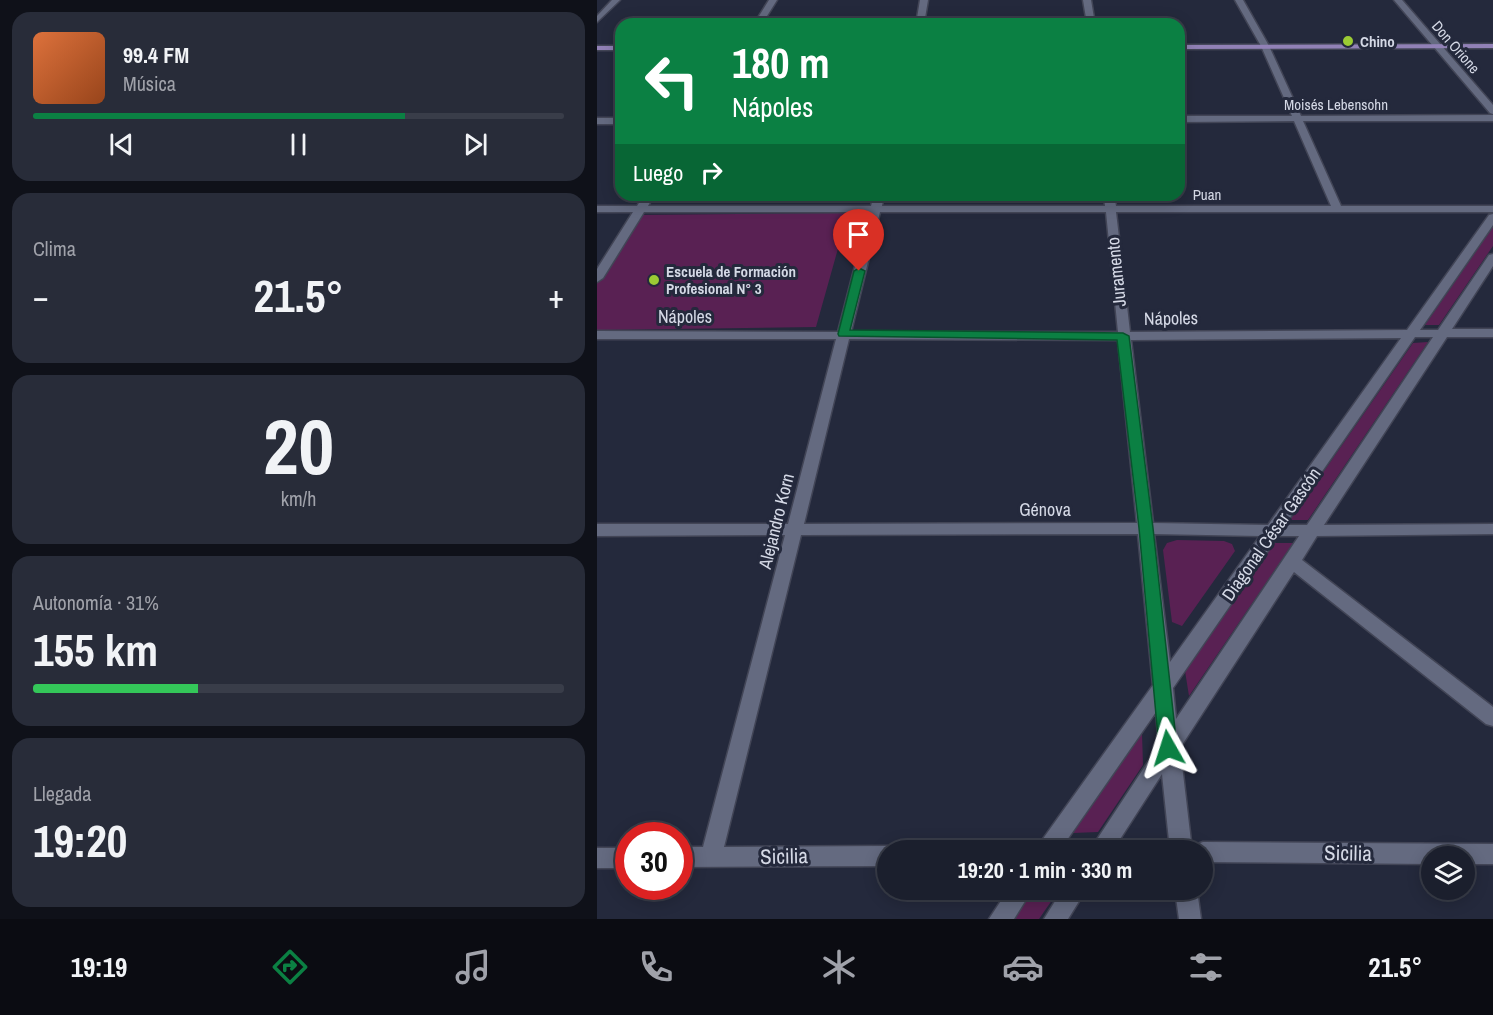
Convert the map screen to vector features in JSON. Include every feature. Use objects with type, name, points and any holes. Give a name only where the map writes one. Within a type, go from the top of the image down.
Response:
[{"type":"main road","points":[[1185,47],[1493,46]]},
{"type":"main road","points":[[597,48],[615,48]]},
{"type":"street","points":[[597,20],[616,0]]},
{"type":"street","points":[[762,18],[773,0]]},
{"type":"street","points":[[921,18],[924,0]]},
{"type":"street","points":[[1087,0],[1090,18]]},
{"type":"street","points":[[1239,0],[1265,46],[1338,210]]},
{"type":"street","name":"Don Orione","points":[[1398,0],[1493,111]]},
{"type":"street","name":"Moisés Lebensohn","points":[[1185,119],[1493,118]]},
{"type":"street","points":[[597,121],[615,120]]},
{"type":"street","points":[[597,278],[645,201]]},
{"type":"street","name":"Puan","points":[[597,209],[877,202],[1109,202],[1338,210],[1493,209]]},
{"type":"street","name":"Alejandro Korn","points":[[711,857],[877,202]]},
{"type":"street","name":"Juramento","points":[[1109,202],[1180,840]]},
{"type":"street","name":"Diagonal César Gascón","points":[[1055,840],[1493,217]]},
{"type":"street","name":"Diagonal César Gascón","points":[[1108,840],[1493,257]]},
{"type":"street","name":"Nápoles","points":[[597,335],[1123,336],[1493,333]]},
{"type":"street","name":"Génova","points":[[597,530],[1493,529]]},
{"type":"street","points":[[1292,561],[1493,718]]},
{"type":"street","name":"Sicilia","points":[[1213,852],[1493,854]]},
{"type":"street","name":"Sicilia","points":[[693,857],[877,855]]},
{"type":"street","points":[[597,858],[615,858]]},
{"type":"street","points":[[1000,919],[1014,900]]},
{"type":"street","points":[[1055,919],[1068,900]]},
{"type":"street","points":[[1187,900],[1190,919]]},
{"type":"shaded area","points":[[848,213],[816,327],[597,330],[597,278],[636,215]]},
{"type":"shaded area","points":[[1493,227],[1493,246],[1439,325],[1425,325]]},
{"type":"shaded area","points":[[1428,342],[1308,520],[1290,520],[1413,343]]},
{"type":"shaded area","points":[[1177,540],[1224,541],[1232,544],[1235,551],[1182,626],[1172,622],[1163,550],[1167,543]]},
{"type":"shaded area","points":[[1274,543],[1293,543],[1189,696],[1185,671]]},
{"type":"shaded area","points":[[1142,733],[1143,765],[1098,832],[1073,833]]},
{"type":"shaded area","points":[[1027,900],[1052,900],[1039,919],[1014,919]]},
{"type":"place","name":"Chino","points":[[1348,41]]},
{"type":"place","name":"Escuela de Formación Profesional N° 3","points":[[654,280]]},
{"type":"route","points":[[859,271],[843,334],[1123,336],[1146,528],[1168,748]]}]
